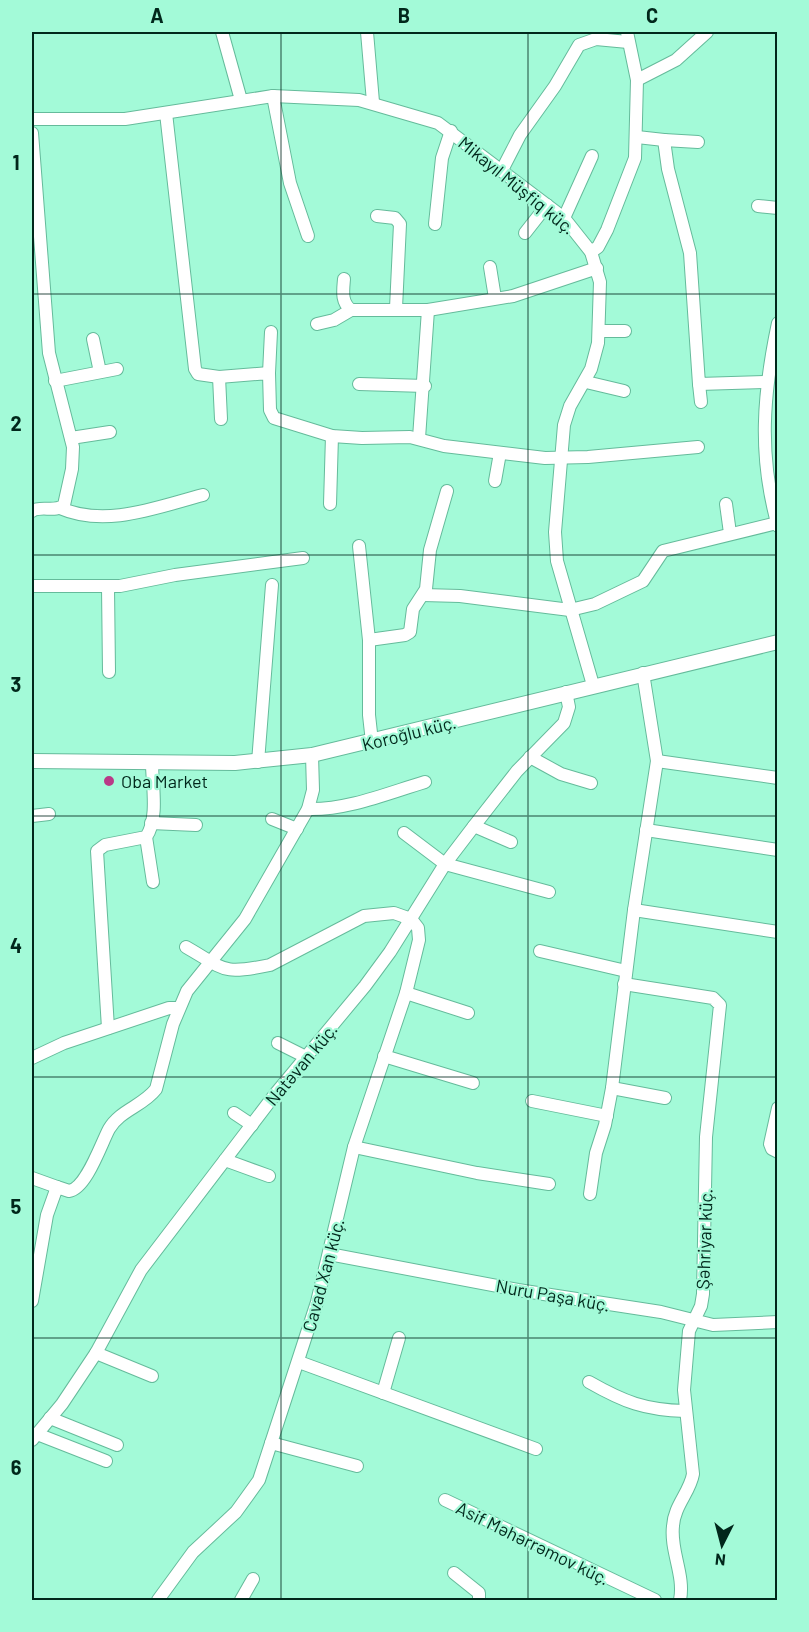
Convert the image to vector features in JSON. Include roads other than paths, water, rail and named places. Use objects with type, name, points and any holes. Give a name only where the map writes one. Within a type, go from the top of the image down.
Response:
[{"type":"street","points":[[222,32],[241,100]]},
{"type":"street","points":[[367,32],[373,102]]},
{"type":"street","points":[[637,80],[676,60],[707,32]]},
{"type":"street","points":[[502,170],[520,135],[555,86],[579,45],[596,39],[627,37],[637,80],[637,137],[631,171],[608,230],[598,247],[591,252]]},
{"type":"street","name":"Mikayıl Müşfiq küç.","points":[[32,119],[67,117],[104,120],[273,96],[297,95],[373,102],[428,119],[451,131],[564,218],[591,252],[597,268],[601,296],[600,331],[595,357],[586,382],[566,415],[559,458],[555,546],[570,610],[593,686]]},
{"type":"street","points":[[273,96],[290,183],[308,236]]},
{"type":"street","points":[[166,113],[195,369],[203,377],[269,373]]},
{"type":"street","points":[[435,224],[442,158],[451,131]]},
{"type":"street","points":[[32,133],[49,353],[71,438],[72,469],[64,505],[60,508]]},
{"type":"street","points":[[637,137],[698,142]]},
{"type":"street","points":[[664,140],[668,170],[690,253],[701,402]]},
{"type":"street","points":[[564,218],[592,156]]},
{"type":"street","points":[[525,233],[548,205]]},
{"type":"street","points":[[758,206],[777,208]]},
{"type":"street","points":[[377,216],[395,218],[400,224],[396,309]]},
{"type":"street","points":[[490,267],[495,298]]},
{"type":"street","points":[[317,324],[334,320],[351,310],[428,310],[526,292],[597,268]]},
{"type":"street","points":[[344,279],[345,306],[351,310]]},
{"type":"street","points":[[419,438],[425,386],[428,310]]},
{"type":"street","points":[[423,595],[460,596],[570,610],[595,604],[643,581],[663,551],[730,533],[777,524],[763,442],[763,413],[777,323]]},
{"type":"street","points":[[600,331],[625,331]]},
{"type":"street","points":[[271,332],[270,410],[274,418],[284,423],[332,436],[419,438],[444,446],[559,458],[698,447]]},
{"type":"street","points":[[93,339],[100,372]]},
{"type":"street","points":[[55,381],[117,369]]},
{"type":"street","points":[[219,377],[220,419]]},
{"type":"street","points":[[586,382],[624,392]]},
{"type":"street","points":[[699,384],[767,382]]},
{"type":"street","points":[[359,384],[425,386]]},
{"type":"street","points":[[71,438],[110,432]]},
{"type":"street","points":[[330,504],[332,436]]},
{"type":"street","points":[[495,481],[501,453]]},
{"type":"street","points":[[369,640],[405,635],[410,632],[413,609],[423,595],[430,550],[447,490]]},
{"type":"street","points":[[32,511],[40,508],[60,508],[81,514],[112,516],[203,495]]},
{"type":"street","points":[[726,504],[730,533]]},
{"type":"street","points":[[359,546],[369,640],[369,715],[372,742]]},
{"type":"street","points":[[32,586],[108,587],[175,575],[303,558]]},
{"type":"street","points":[[258,762],[272,585]]},
{"type":"street","points":[[108,587],[109,672]]},
{"type":"street","name":"Koroğlu küç.","points":[[32,761],[258,762],[312,755],[777,642]]},
{"type":"street","points":[[590,1194],[596,1153],[607,1116],[612,1088],[634,910],[657,761],[643,673]]},
{"type":"street","name":"Natəvan küç.","points":[[34,1437],[96,1353],[141,1270],[252,1125],[365,986],[445,864],[474,826],[530,757],[564,723],[569,707],[566,692]]},
{"type":"street","points":[[32,1178],[69,1191],[81,1186],[115,1120],[151,1096],[156,1089],[178,1008],[194,981],[245,920],[308,809],[313,790],[312,755]]},
{"type":"street","points":[[530,757],[561,774],[591,783]]},
{"type":"street","points":[[657,761],[777,778]]},
{"type":"street","points":[[152,763],[152,823],[146,837],[153,882]]},
{"type":"street","points":[[308,809],[329,809],[425,782]]},
{"type":"street","points":[[32,816],[49,814]]},
{"type":"street","points":[[272,819],[297,829]]},
{"type":"street","points":[[152,823],[196,825]]},
{"type":"street","points":[[474,826],[511,842]]},
{"type":"street","points":[[646,830],[777,850]]},
{"type":"street","points":[[404,833],[445,864],[549,892]]},
{"type":"street","points":[[108,1028],[98,851],[105,845],[146,837]]},
{"type":"street","points":[[634,910],[777,932]]},
{"type":"street","points":[[186,947],[228,971],[270,965],[364,916],[394,913],[411,919]]},
{"type":"street","name":"Cavad Xan küç.","points":[[158,1600],[193,1552],[236,1512],[259,1480],[299,1362],[330,1254],[354,1147],[406,993],[419,940],[418,928],[411,919]]},
{"type":"street","points":[[540,951],[626,971]]},
{"type":"street","name":"Şəhriyar küç.","points":[[624,984],[713,998],[720,1005],[706,1137],[703,1294],[686,1348],[684,1411],[694,1463],[691,1485],[678,1508],[673,1524],[682,1590],[680,1600]]},
{"type":"street","points":[[406,993],[468,1013]]},
{"type":"street","points":[[32,1058],[108,1028],[169,1008],[178,1008]]},
{"type":"street","points":[[278,1043],[306,1057]]},
{"type":"street","points":[[384,1056],[473,1083]]},
{"type":"street","points":[[612,1088],[665,1098]]},
{"type":"street","points":[[532,1101],[607,1116]]},
{"type":"street","points":[[777,1108],[770,1144],[777,1152]]},
{"type":"street","points":[[234,1113],[252,1125]]},
{"type":"street","points":[[354,1147],[477,1173],[549,1184]]},
{"type":"street","points":[[225,1160],[269,1176]]},
{"type":"street","points":[[32,1301],[47,1215],[57,1187]]},
{"type":"street","name":"Nuru Paşa küç.","points":[[330,1254],[518,1290],[661,1311],[713,1325],[777,1322]]},
{"type":"street","points":[[383,1393],[399,1338]]},
{"type":"street","points":[[96,1353],[152,1376]]},
{"type":"street","points":[[299,1362],[536,1449]]},
{"type":"street","points":[[590,1382],[640,1407],[684,1411]]},
{"type":"street","points":[[50,1418],[117,1445]]},
{"type":"street","points":[[34,1437],[106,1461]]},
{"type":"street","points":[[271,1443],[357,1466]]},
{"type":"street","name":"Asif Məhərrəmov küç.","points":[[445,1500],[655,1600]]},
{"type":"street","points":[[454,1573],[479,1593],[479,1600]]},
{"type":"street","points":[[242,1600],[253,1579]]},
{"type":"place","name":"Oba Market","points":[[109,781]]}]
